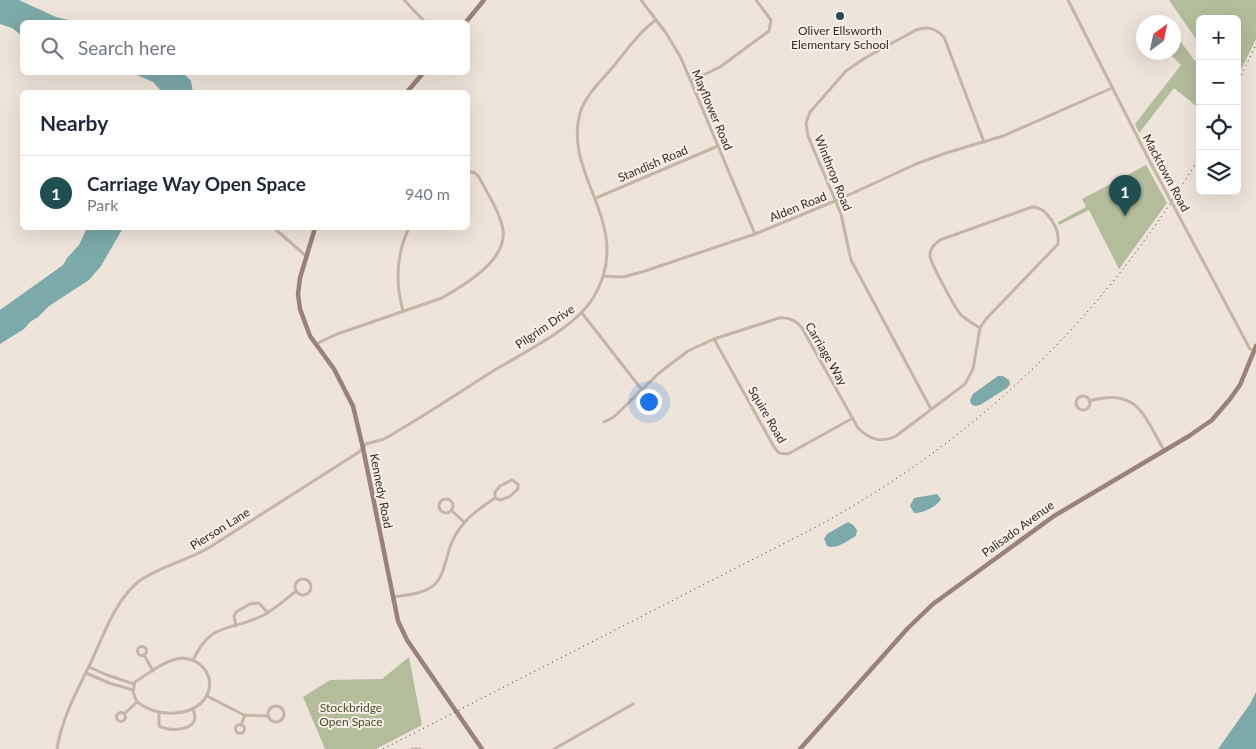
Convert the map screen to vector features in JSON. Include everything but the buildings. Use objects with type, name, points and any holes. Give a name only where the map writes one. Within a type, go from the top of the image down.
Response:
[{"type":"street","points":[[404,0],[423,20]]},
{"type":"street","points":[[468,20],[484,0]]},
{"type":"street","name":"Mayflower Road","points":[[641,0],[673,44],[691,81],[755,234]]},
{"type":"street","points":[[691,81],[720,67],[768,30],[770,20],[756,0]]},
{"type":"street","name":"Macktown Road","points":[[1068,0],[1148,158],[1250,349],[1255,348]]},
{"type":"street","name":"Pilgrim Drive","points":[[363,448],[366,444],[384,440],[574,320],[582,313],[597,292],[607,260],[607,241],[596,198],[578,146],[577,132],[581,112],[597,86],[642,32],[656,20]]},
{"type":"street","name":"Winthrop Road","points":[[931,409],[851,260],[844,225],[836,201],[808,136],[806,128],[808,117],[852,66],[916,30],[925,27],[933,29],[944,37],[984,142]]},
{"type":"street","points":[[409,90],[421,75]]},
{"type":"street","name":"Alden Road","points":[[603,276],[623,277],[755,234],[836,201],[916,164],[1022,129],[1112,88]]},
{"type":"street","name":"Standish Road","points":[[596,198],[718,146]]},
{"type":"street","points":[[316,344],[337,334],[421,306],[457,290],[486,268],[499,249],[503,231],[498,214],[479,177],[470,171]]},
{"type":"street","name":"Carriage Way","points":[[604,422],[614,418],[660,373],[688,351],[714,339],[787,317],[802,328],[858,428],[869,437],[884,440],[896,436],[964,384],[973,369],[980,328],[986,318],[1056,248],[1058,244],[1056,231],[1047,214],[1039,208],[1032,207],[940,240],[932,248],[930,257],[932,262],[957,310],[966,319],[980,328]]},
{"type":"street","points":[[276,230],[306,256]]},
{"type":"street","name":"Kennedy Road","points":[[314,230],[300,278],[299,301],[304,323],[334,369],[350,398],[363,448],[398,621],[402,633],[481,748]]},
{"type":"street","points":[[403,311],[397,276],[403,242],[409,230]]},
{"type":"street","points":[[582,313],[642,390]]},
{"type":"street","name":"Squire Road","points":[[714,339],[779,453],[785,455],[793,452],[853,418]]},
{"type":"street","name":"Palisado Avenue","points":[[800,749],[928,609],[1054,516],[1200,429],[1218,413],[1240,385],[1255,348]]},
{"type":"street","points":[[1080,396],[1084,396],[1089,401],[1089,406],[1085,410],[1079,409],[1076,406],[1076,401],[1080,396]]},
{"type":"street","points":[[1089,401],[1112,396],[1130,401],[1143,414],[1164,450]]},
{"type":"street","name":"Pierson Lane","points":[[57,749],[64,721],[117,608],[136,584],[157,570],[188,559],[205,550],[363,448]]},
{"type":"street","points":[[512,480],[518,484],[518,489],[509,497],[500,500],[495,498],[495,492],[500,486],[512,480]]},
{"type":"street","points":[[392,598],[422,591],[434,585],[441,574],[453,540],[464,522],[477,510],[495,498]]},
{"type":"street","points":[[445,499],[451,502],[451,510],[441,511],[439,505],[441,501],[445,499]]},
{"type":"street","points":[[451,510],[464,522]]},
{"type":"street","points":[[305,579],[309,582],[310,588],[307,593],[300,594],[296,591],[295,586],[298,580],[305,579]]},
{"type":"street","points":[[193,660],[206,638],[218,631],[268,613],[296,591]]},
{"type":"street","points":[[236,626],[234,617],[236,612],[250,604],[257,602],[268,613]]},
{"type":"street","points":[[144,655],[153,670]]},
{"type":"street","points":[[175,659],[193,660],[202,667],[208,677],[209,688],[207,696],[193,710],[176,713],[158,712],[146,708],[137,702],[133,690],[134,684],[153,670],[175,659]]},
{"type":"street","points":[[89,667],[134,684]]},
{"type":"street","points":[[86,673],[133,690]]},
{"type":"street","points":[[207,696],[245,715],[268,716]]},
{"type":"street","points":[[124,714],[137,702]]},
{"type":"street","points":[[554,749],[633,704]]},
{"type":"street","points":[[274,706],[280,707],[284,712],[283,718],[279,722],[271,721],[268,716],[269,710],[274,706]]},
{"type":"street","points":[[158,712],[159,726],[176,729],[194,724],[196,717],[193,710]]},
{"type":"street","points":[[241,725],[245,715]]},
{"type":"street","points":[[412,749],[420,749]]},
{"type":"green space","points":[[1169,0],[1256,0],[1256,39],[1241,70],[1241,15],[1196,15],[1196,39]]},
{"type":"green space","points":[[1181,42],[1195,61],[1196,60],[1196,106],[1174,88],[1139,133],[1135,124],[1181,65],[1176,60],[1181,60]]},
{"type":"green space","points":[[1146,165],[1167,203],[1119,269],[1089,210],[1059,225],[1058,222],[1086,207],[1082,199]]},
{"type":"green space","name":"Stockbridge Open Space","points":[[409,657],[422,725],[376,749],[325,749],[303,697],[330,680],[382,679]]},
{"type":"water","points":[[0,0],[19,0],[56,17],[69,20],[20,20],[20,34],[12,28],[0,24]]},
{"type":"water","points":[[137,75],[185,75],[191,81],[193,90],[160,90],[153,82]]},
{"type":"water","points":[[86,230],[122,230],[101,266],[89,280],[49,306],[24,329],[0,344],[0,310],[63,265],[79,245]]},
{"type":"water","points":[[998,376],[1003,376],[1009,380],[1010,384],[1007,388],[980,405],[975,406],[971,404],[970,400],[973,394]]},
{"type":"water","points":[[937,494],[941,499],[936,505],[925,511],[914,513],[910,506],[914,498]]},
{"type":"water","points":[[848,522],[857,530],[856,536],[838,546],[827,546],[824,539],[827,534]]},
{"type":"water","points":[[1256,692],[1256,749],[1218,749],[1250,704]]},
{"type":"railway","points":[[1241,76],[1256,45]]},
{"type":"railway","points":[[383,749],[816,527],[875,492],[931,454],[984,413],[1034,368],[1080,320],[1123,269],[1163,214],[1196,162]]},
{"type":"place","name":"Oliver Ellsworth Elementary School","points":[[840,16]]},
{"type":"place","name":"Carriage Way Open Space","points":[[1125,216]]}]
